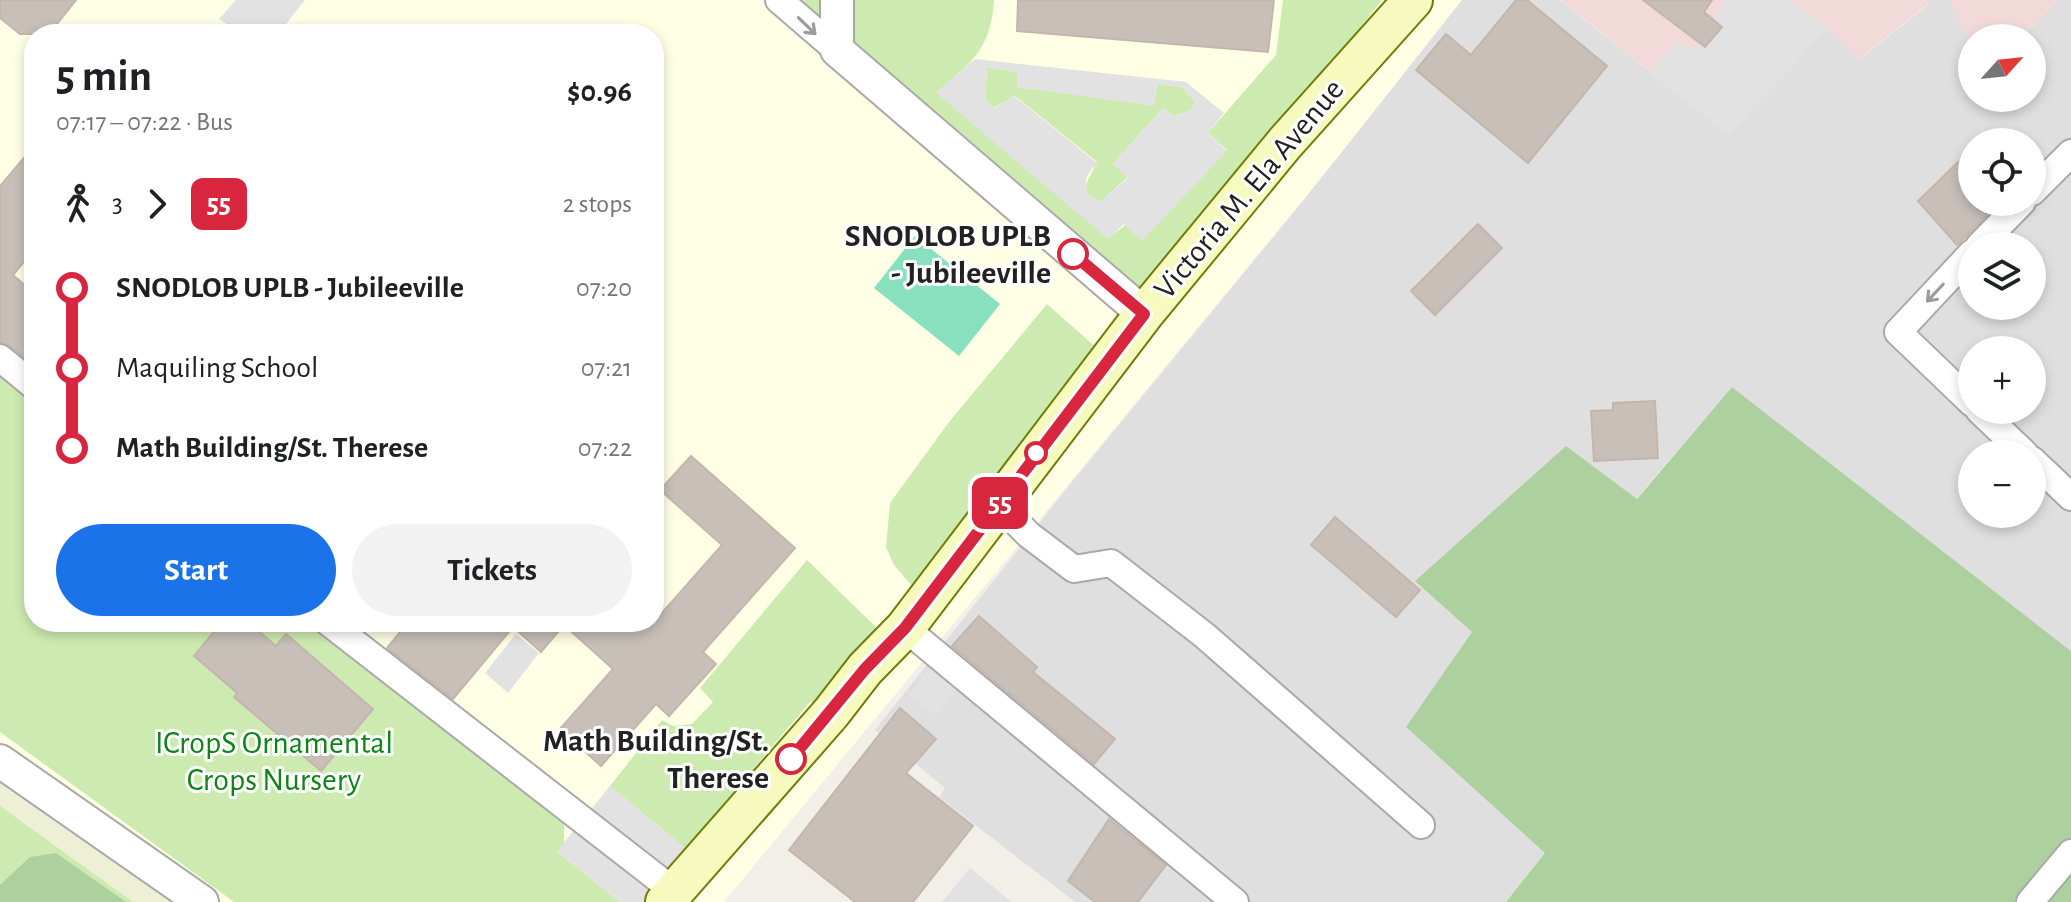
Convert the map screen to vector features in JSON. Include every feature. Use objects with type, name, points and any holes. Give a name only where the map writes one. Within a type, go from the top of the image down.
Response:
[{"type":"main road","name":"Victoria M. Ela Avenue","points":[[669,896],[831,713],[865,669],[905,628],[1144,314],[1285,143],[1413,0]]},
{"type":"street","points":[[779,0],[1144,314]]},
{"type":"street","points":[[837,0],[837,50]]},
{"type":"street","points":[[2046,178],[2071,153]]},
{"type":"street","points":[[1993,232],[2008,216]]},
{"type":"street","points":[[1958,268],[1898,332],[1958,390]]},
{"type":"street","points":[[0,358],[24,378]]},
{"type":"street","points":[[1994,424],[2010,440]]},
{"type":"street","points":[[2046,473],[2071,497]]},
{"type":"street","points":[[999,505],[1029,535],[1074,569],[1111,563],[1204,635],[1421,825]]},
{"type":"street","points":[[905,628],[1235,902]]},
{"type":"street","points":[[340,632],[669,896]]},
{"type":"street","points":[[0,761],[202,902]]},
{"type":"street","points":[[2030,902],[2071,853]]},
{"type":"shaded area","points":[[0,0],[1462,0],[1326,172],[724,902],[0,902]]},
{"type":"shaded area","points":[[236,0],[305,0],[286,24],[227,24],[219,19]]},
{"type":"shaded area","points":[[1457,0],[1560,0],[1729,134],[1827,28],[1861,58],[1928,5],[1927,0],[1950,0],[1961,24],[1958,24],[1958,112],[2046,112],[2046,24],[2035,24],[2058,0],[2071,0],[2071,651],[1732,387],[1636,499],[1415,580],[1472,632],[1407,727],[1546,853],[1506,902],[1075,902],[939,797],[945,788],[875,730],[1072,482],[1303,201]]},
{"type":"shaded area","points":[[1561,0],[1927,0],[1928,4],[1860,58],[1827,29],[1729,134]]},
{"type":"shaded area","points":[[1726,0],[1791,0],[1827,28],[1729,134],[1650,74],[1676,42],[1694,50]]},
{"type":"shaded area","points":[[1950,0],[2058,0],[2035,24],[1961,24]]},
{"type":"shaded area","points":[[975,59],[1186,82],[1224,113],[1208,133],[1227,151],[1142,241],[1124,224],[1108,239],[936,93]],"holes":[[[987,67],[1018,72],[1017,87],[1154,106],[1157,84],[1182,87],[1196,103],[1189,111],[1173,116],[1163,108],[1113,164],[1128,178],[1100,202],[1089,196],[1085,186],[1087,176],[1097,163],[1014,96],[994,108],[985,100]]]},
{"type":"shaded area","points":[[516,634],[539,653],[508,693],[485,673]]},
{"type":"shaded area","points":[[932,666],[959,687],[936,716],[909,695]]},
{"type":"shaded area","points":[[0,768],[179,902],[0,902]]},
{"type":"shaded area","points":[[610,786],[698,859],[663,902],[620,902],[557,851]]},
{"type":"shaded area","points":[[970,868],[1012,902],[942,902]]},
{"type":"green space","points":[[789,0],[994,0],[989,31],[978,53],[937,92],[1108,238],[1227,150],[1208,133],[1276,55],[1283,0],[1382,0],[1144,304]]},
{"type":"green space","points":[[987,67],[1018,72],[1017,87],[1154,105],[1157,84],[1182,87],[1196,103],[1189,111],[1173,116],[1163,108],[1113,164],[1128,177],[1100,202],[1089,196],[1085,186],[1097,162],[1015,96],[993,108],[985,100]]},
{"type":"green space","points":[[915,236],[1000,304],[959,356],[874,288]]},
{"type":"green space","points":[[1047,304],[1099,350],[914,588],[894,565],[886,547],[890,503],[949,422]]},
{"type":"green space","name":"ICropS Ornamental Crops Nursery","points":[[0,367],[24,386],[24,632],[334,632],[564,812],[564,845],[558,852],[620,902],[234,902],[0,732]]},
{"type":"green space","points":[[1732,387],[2071,651],[2071,902],[1506,902],[1545,853],[1406,727],[1472,632],[1415,581],[1566,446],[1637,499]]},
{"type":"green space","points":[[807,560],[881,632],[823,704],[810,702],[717,812],[717,835],[698,859],[610,786],[662,720],[673,726],[692,724],[713,702],[700,688]]},
{"type":"green space","points":[[0,806],[133,902],[0,902]]},
{"type":"green space","points":[[56,853],[126,902],[0,902],[0,885],[30,857]]},
{"type":"building","points":[[0,0],[76,0],[57,24],[24,24],[24,34],[0,18]]},
{"type":"building","points":[[1018,0],[1274,0],[1268,52],[1017,31]]},
{"type":"building","points":[[1516,0],[1527,0],[1607,66],[1528,163],[1416,70],[1446,34],[1471,55]]},
{"type":"building","points":[[1643,0],[1712,0],[1704,12],[1722,27],[1705,47]]},
{"type":"building","points":[[24,158],[24,262],[13,275],[24,284],[24,357],[0,342],[0,186]]},
{"type":"building","points":[[1958,162],[1958,216],[1986,216],[1970,232],[1958,232],[1957,245],[1918,201]]},
{"type":"building","points":[[1478,224],[1502,248],[1435,315],[1411,291]]},
{"type":"building","points":[[1655,401],[1658,458],[1594,461],[1591,411],[1613,410],[1613,403]]},
{"type":"building","points":[[691,456],[795,548],[703,652],[716,664],[669,716],[656,704],[601,766],[560,729],[613,669],[572,632],[664,632],[664,611],[722,545],[664,494],[664,486]]},
{"type":"building","points":[[1335,517],[1420,590],[1396,617],[1311,545]]},
{"type":"building","points":[[979,616],[1037,667],[1033,672],[1115,739],[1094,764],[952,646]]},
{"type":"building","points":[[214,632],[260,632],[276,646],[286,634],[373,709],[321,771],[234,697],[237,693],[194,656]]},
{"type":"building","points":[[400,632],[509,632],[453,699],[387,648]]},
{"type":"building","points":[[519,632],[558,632],[541,652]]},
{"type":"building","points":[[900,708],[936,739],[906,773],[973,826],[913,902],[855,902],[789,850]]},
{"type":"building","points":[[1109,819],[1166,865],[1138,902],[1095,902],[1068,881]]},
{"type":"bus line","name":"55","points":[[791,759],[865,669],[905,628],[1144,314],[1073,254]]},
{"type":"place","name":"SNODLOB UPLB - Jubileeville","points":[[1073,254]]},
{"type":"place","name":"Math Building/St. Therese","points":[[791,759]]}]
